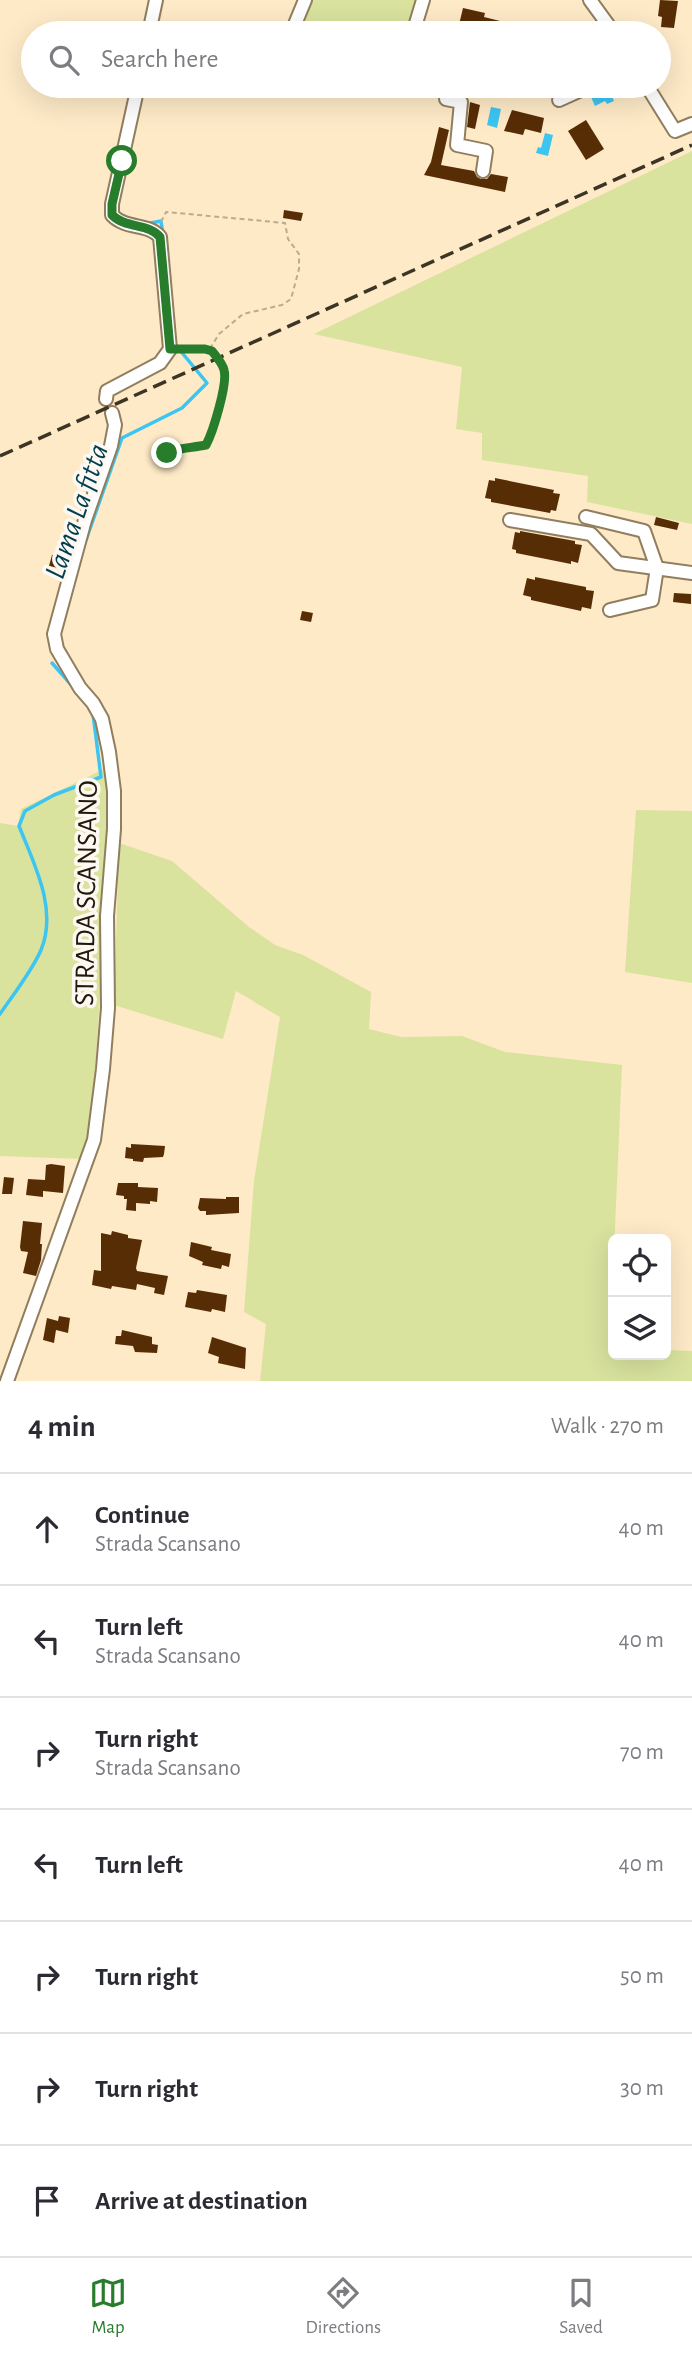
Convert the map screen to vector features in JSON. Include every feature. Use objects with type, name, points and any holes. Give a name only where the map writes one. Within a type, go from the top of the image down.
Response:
[{"type":"street","points":[[152,21],[156,0]]},
{"type":"street","points":[[296,21],[305,0]]},
{"type":"street","points":[[417,21],[423,0]]},
{"type":"street","points":[[590,0],[605,21]]},
{"type":"street","points":[[106,400],[107,391],[160,363],[170,349],[160,237],[154,230],[124,223],[112,215],[112,204],[135,98]]},
{"type":"street","points":[[446,98],[461,102],[457,145],[486,151],[483,171]]},
{"type":"street","points":[[559,100],[563,98]]},
{"type":"street","points":[[654,98],[675,131],[692,124]]},
{"type":"street","name":"STRADA SCANSANO","points":[[7,1381],[94,1140],[103,1069],[108,1008],[107,916],[114,829],[114,790],[102,719],[57,649],[54,634],[85,520],[111,446],[115,425],[112,413]]},
{"type":"street","points":[[586,517],[644,531],[657,568],[652,600],[610,610]]},
{"type":"street","points":[[510,520],[592,534],[618,563],[692,573]]},
{"type":"path","points":[[154,230],[166,212],[285,223],[288,239],[299,254],[299,268],[291,299],[282,305],[243,314],[219,334],[209,350]]},
{"type":"path","points":[[167,453],[180,447],[206,445],[212,433],[224,383],[224,369],[212,351],[170,349]]},
{"type":"green space","points":[[310,0],[417,0],[411,21],[303,21]]},
{"type":"green space","points":[[692,151],[692,524],[587,502],[588,476],[482,460],[482,433],[456,429],[462,367],[314,334]]},
{"type":"green space","points":[[106,768],[110,833],[91,1139],[82,1159],[0,1156],[0,823],[18,826],[21,809]]},
{"type":"green space","points":[[636,810],[692,811],[692,983],[625,972]]},
{"type":"green space","points":[[119,843],[172,861],[249,927],[275,945],[303,955],[371,992],[369,1029],[401,1037],[462,1036],[505,1052],[622,1065],[615,1234],[608,1234],[608,1360],[671,1360],[671,1350],[692,1351],[692,1381],[260,1381],[266,1324],[244,1312],[254,1181],[280,1017],[236,991],[223,1039],[114,1005]]},
{"type":"water","points":[[591,98],[613,98],[614,101],[607,104],[605,101],[595,106]]},
{"type":"water","points":[[491,107],[501,109],[497,128],[487,125]]},
{"type":"water","points":[[545,133],[553,135],[548,156],[536,153],[538,147],[541,148]]},
{"type":"building","points":[[660,0],[678,1],[674,28],[671,28],[671,21],[662,21],[662,17],[658,16]]},
{"type":"building","points":[[463,8],[485,13],[484,17],[500,21],[460,21]]},
{"type":"building","points":[[470,102],[480,105],[475,129],[467,127]]},
{"type":"building","points":[[512,110],[544,118],[541,133],[525,129],[523,135],[504,131]]},
{"type":"building","points":[[586,120],[604,149],[586,160],[568,131]]},
{"type":"building","points":[[439,127],[449,130],[441,165],[474,171],[481,179],[487,179],[491,174],[508,177],[505,192],[424,175],[431,162]]},
{"type":"building","points":[[284,210],[303,213],[301,221],[283,218]]},
{"type":"building","points":[[495,478],[554,490],[553,493],[560,494],[556,511],[551,510],[550,513],[491,502],[491,499],[485,498],[489,480],[495,481]]},
{"type":"building","points":[[656,517],[679,523],[677,530],[654,525]]},
{"type":"building","points":[[515,532],[575,541],[575,544],[582,545],[578,563],[571,561],[571,564],[516,553],[516,550],[512,549]]},
{"type":"building","points":[[52,555],[66,558],[63,569],[49,566]]},
{"type":"building","points":[[535,577],[594,591],[591,609],[582,607],[581,611],[531,600],[531,597],[523,595],[527,578],[535,580]]},
{"type":"building","points":[[674,593],[691,594],[691,604],[673,602]]},
{"type":"building","points":[[302,611],[313,613],[311,622],[300,620]]},
{"type":"building","points":[[131,1144],[165,1146],[163,1157],[144,1158],[143,1162],[125,1158],[126,1147],[131,1148]]},
{"type":"building","points":[[46,1165],[65,1166],[63,1193],[43,1191],[43,1197],[26,1195],[28,1179],[45,1180]]},
{"type":"building","points":[[4,1177],[14,1178],[12,1194],[2,1194]]},
{"type":"building","points":[[118,1183],[138,1183],[138,1187],[158,1188],[157,1202],[136,1203],[136,1211],[126,1210],[127,1199],[116,1195]]},
{"type":"building","points":[[239,1197],[239,1213],[206,1215],[206,1211],[200,1211],[198,1208],[200,1198]]},
{"type":"building","points":[[23,1221],[42,1223],[41,1260],[36,1276],[23,1273],[28,1252],[21,1251],[20,1247]]},
{"type":"building","points":[[112,1231],[128,1235],[128,1238],[142,1240],[137,1271],[168,1276],[164,1295],[154,1293],[155,1288],[137,1284],[136,1290],[92,1285],[94,1270],[101,1271],[101,1233],[111,1235]]},
{"type":"building","points":[[191,1242],[231,1254],[229,1267],[222,1265],[221,1269],[202,1265],[203,1262],[189,1256]]},
{"type":"building","points":[[197,1290],[227,1295],[225,1312],[185,1307],[188,1292],[196,1293]]},
{"type":"building","points":[[59,1316],[70,1318],[68,1333],[56,1330],[54,1343],[43,1340],[47,1318],[58,1321]]},
{"type":"building","points":[[122,1330],[152,1337],[152,1344],[158,1345],[157,1353],[135,1352],[133,1346],[115,1344],[116,1336],[121,1336]]},
{"type":"building","points":[[212,1337],[246,1348],[245,1369],[218,1363],[219,1357],[208,1353]]},
{"type":"waterway","name":"Lama La fitta","points":[[145,224],[161,221],[163,235]]},
{"type":"waterway","name":"Lama La fitta","points":[[86,540],[122,438],[182,408],[207,383],[174,343]]},
{"type":"waterway","name":"Lama La fitta","points":[[52,663],[74,688]]},
{"type":"waterway","name":"Lama La fitta","points":[[0,1014],[33,966],[46,934],[47,919],[42,887],[19,826],[25,811],[54,795],[101,777],[93,714]]},
{"type":"railway","points":[[0,456],[692,145]]},
{"type":"route","points":[[122,161],[112,215],[136,228],[154,230],[160,237],[170,349],[212,351],[224,369],[224,383],[212,433],[206,445],[180,447],[167,453]]}]
